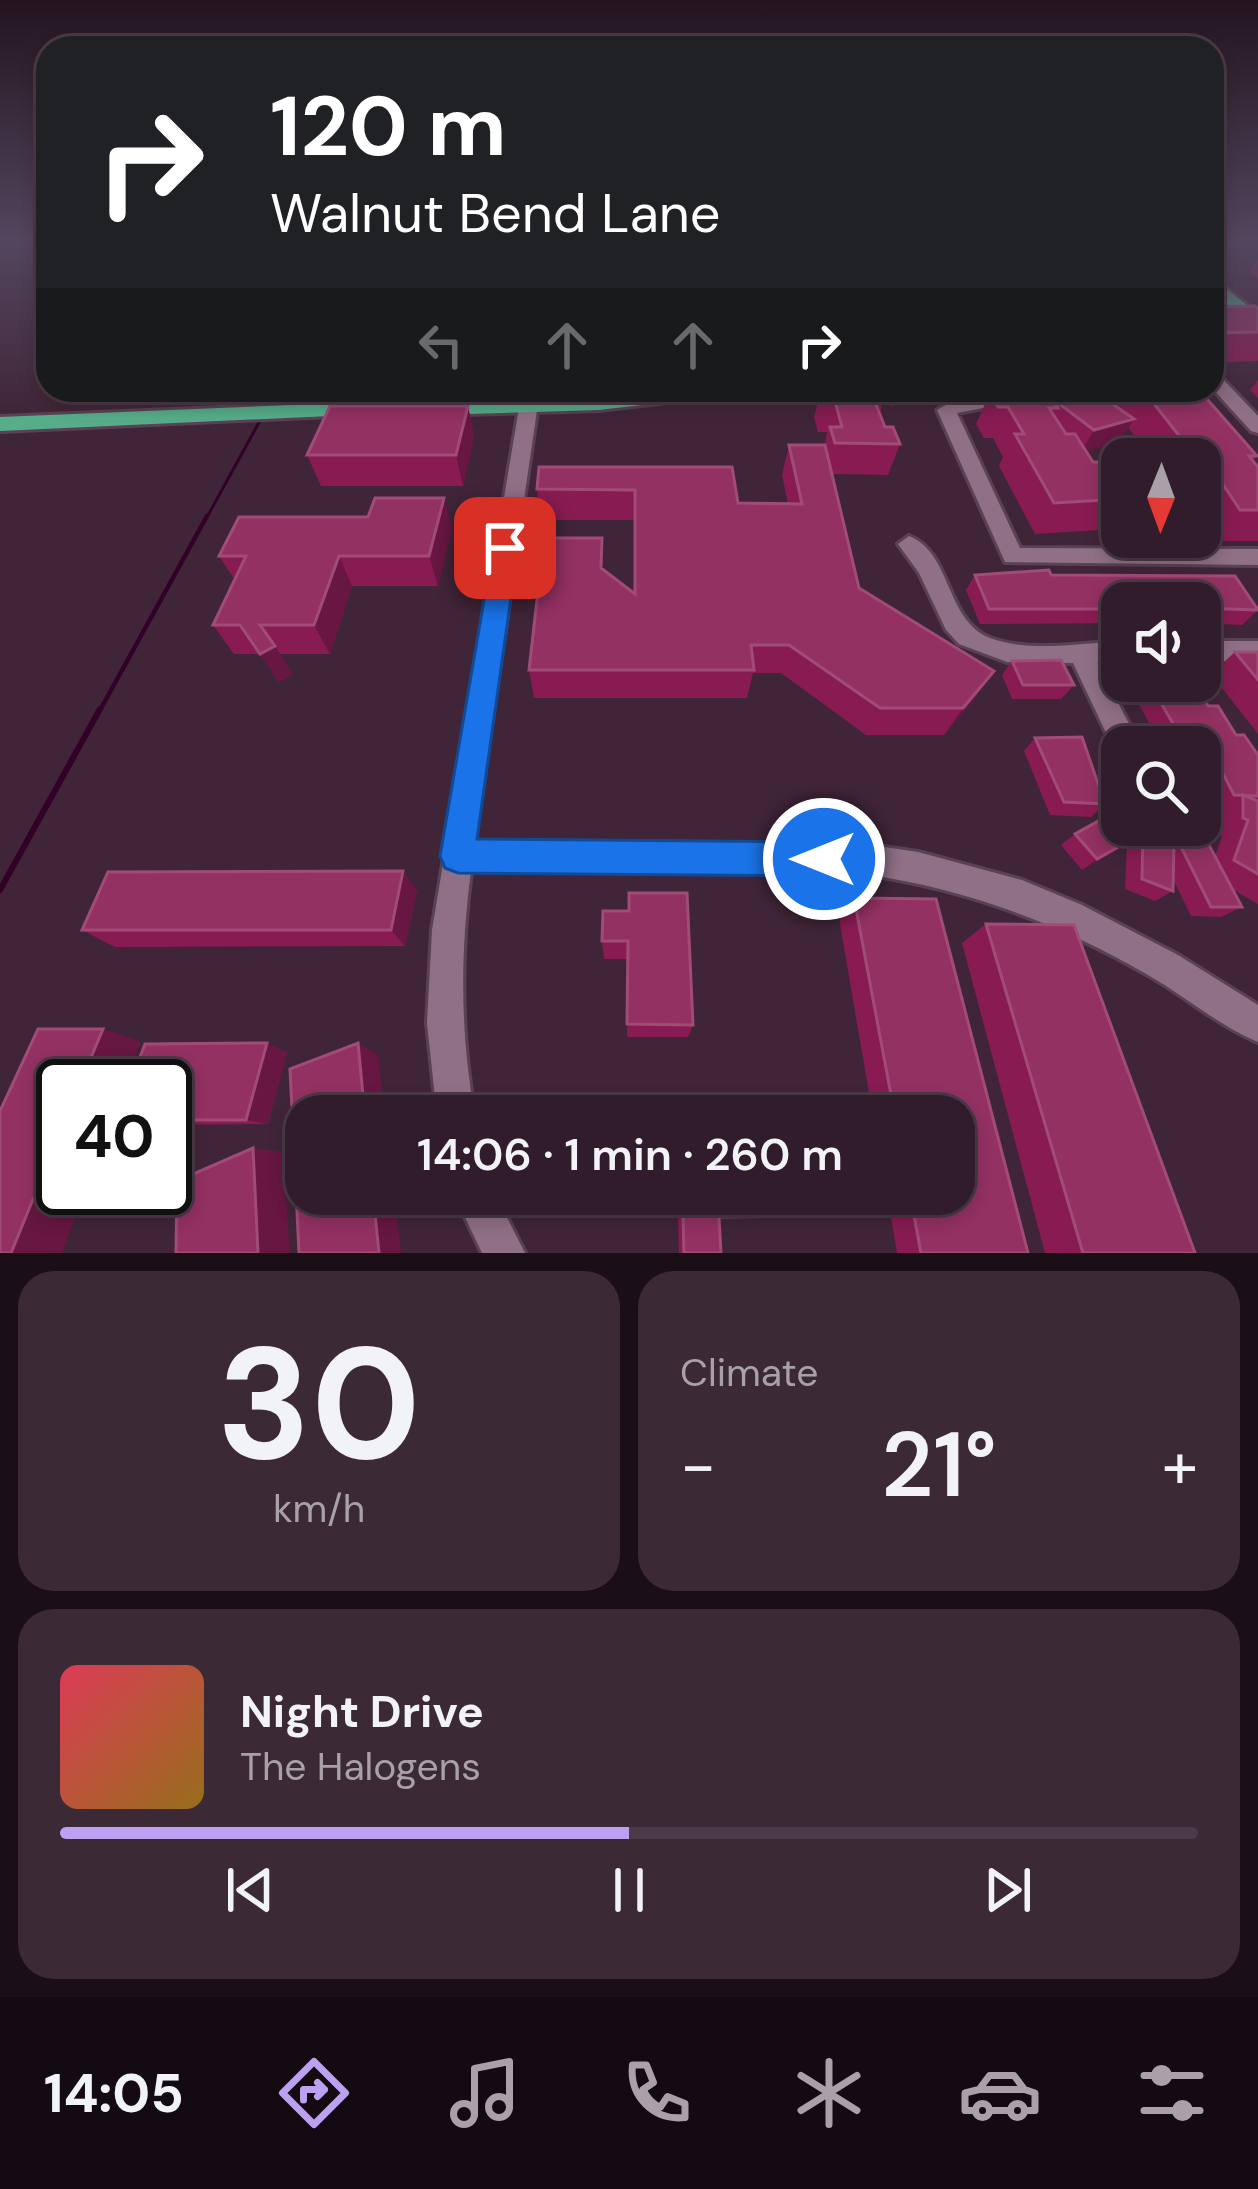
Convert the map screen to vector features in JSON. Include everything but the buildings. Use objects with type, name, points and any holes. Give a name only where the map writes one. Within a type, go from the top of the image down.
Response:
[{"type":"main road","points":[[0,405],[74,402]]},
{"type":"main road","points":[[0,424],[426,402]]},
{"type":"street","points":[[1224,391],[1258,428]]},
{"type":"street","points":[[452,1095],[444,1059],[441,997],[527,402]]},
{"type":"street","points":[[976,402],[946,410],[1013,556],[1258,557]]},
{"type":"street","points":[[909,544],[932,566],[954,623],[969,640],[997,651],[1101,651]]},
{"type":"street","points":[[1079,651],[1116,726]]},
{"type":"street","points":[[1221,651],[1258,651]]},
{"type":"street","points":[[458,856],[864,859],[927,865],[1070,913],[1168,964],[1258,1025]]},
{"type":"street","points":[[485,1215],[504,1253]]},
{"type":"waterway","points":[[267,407],[270,402]]},
{"type":"waterway","points":[[206,519],[262,417]]},
{"type":"waterway","points":[[99,712],[207,516]]},
{"type":"waterway","points":[[0,890],[100,709]]},
{"type":"route","points":[[505,548],[458,856],[824,859]]}]
